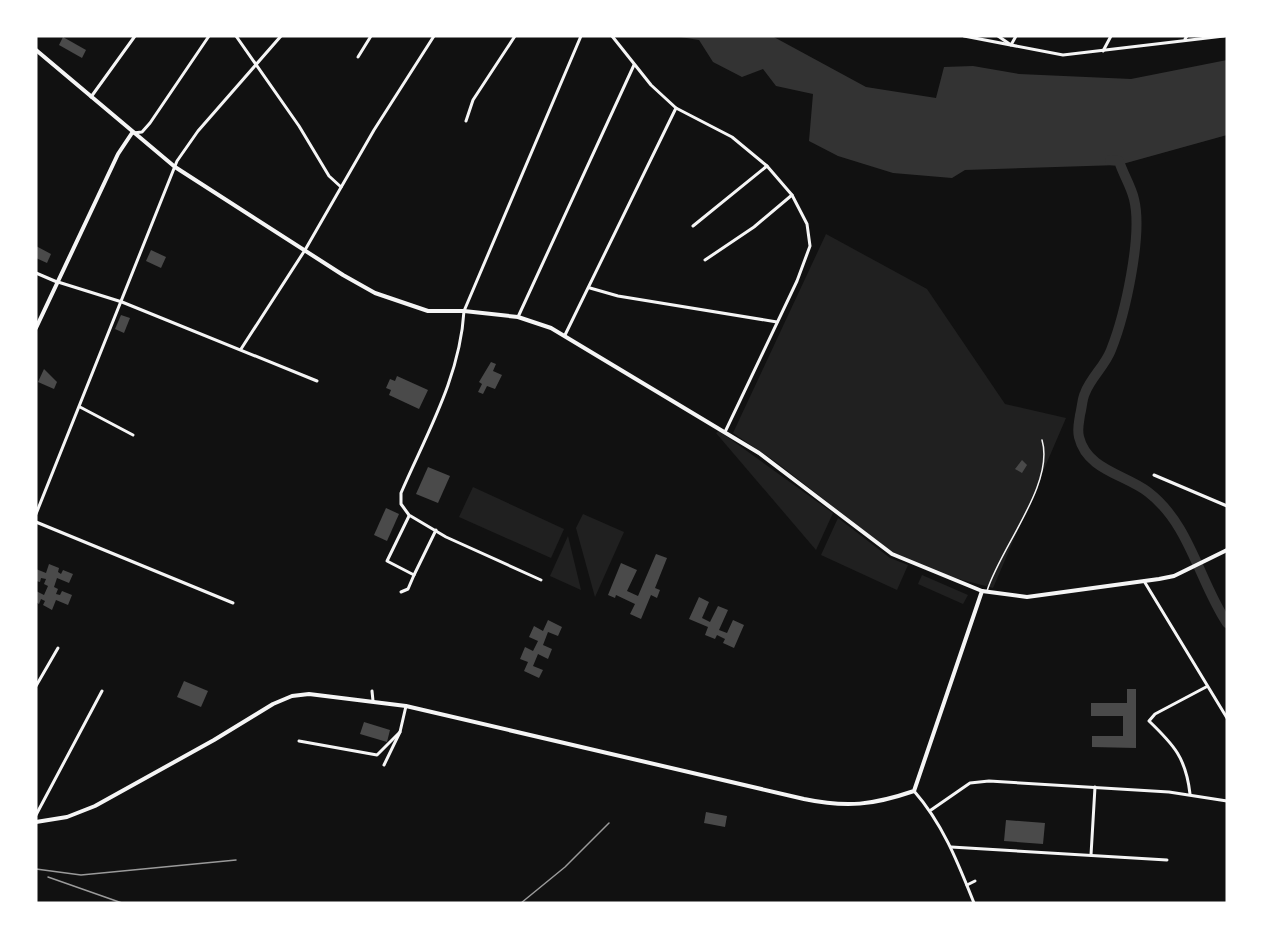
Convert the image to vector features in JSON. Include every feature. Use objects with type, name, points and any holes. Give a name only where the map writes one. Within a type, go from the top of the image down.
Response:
[{"type":"main road","points":[[36,50],[175,167],[375,293],[407,306],[428,311],[464,311],[518,317],[565,335],[759,453],[892,554],[985,591],[1027,597],[1174,576],[1227,550]]},
{"type":"main road","points":[[36,328],[132,133]]},
{"type":"main road","points":[[36,822],[66,817],[95,806],[284,699],[300,694],[320,694],[406,706],[559,740],[642,763],[821,802],[873,803],[914,791],[985,591]]},
{"type":"street","points":[[91,97],[135,36]]},
{"type":"street","points":[[132,133],[142,132],[150,123],[209,36]]},
{"type":"street","points":[[236,36],[299,126],[329,177],[341,187]]},
{"type":"street","points":[[36,514],[183,149],[281,36]]},
{"type":"street","points":[[358,57],[371,36]]},
{"type":"street","points":[[241,349],[305,250],[434,36]]},
{"type":"street","points":[[466,121],[473,100],[515,36]]},
{"type":"street","points":[[541,580],[435,530],[409,515],[401,504],[401,493],[449,388],[462,338],[464,311],[581,36]]},
{"type":"street","points":[[612,36],[634,65],[676,108],[732,136],[767,166],[792,195],[807,224],[810,246],[725,432]]},
{"type":"street","points":[[964,36],[1063,55],[1103,51],[1186,37],[1224,36]]},
{"type":"street","points":[[998,36],[1011,45]]},
{"type":"street","points":[[1011,45],[1016,36]]},
{"type":"street","points":[[1103,51],[1111,36]]},
{"type":"street","points":[[518,317],[634,65]]},
{"type":"street","points":[[565,335],[590,288],[676,108]]},
{"type":"street","points":[[693,226],[767,166]]},
{"type":"street","points":[[705,260],[754,227],[792,195]]},
{"type":"street","points":[[36,273],[57,282],[122,302],[317,381]]},
{"type":"street","points":[[590,288],[618,296],[777,321]]},
{"type":"street","points":[[80,407],[134,435]]},
{"type":"street","points":[[1154,475],[1227,506]]},
{"type":"street","points":[[409,515],[387,561],[414,575]]},
{"type":"street","points":[[36,522],[233,603]]},
{"type":"street","points":[[401,592],[408,589],[435,530]]},
{"type":"street","points":[[1144,581],[1227,718]]},
{"type":"street","points":[[36,686],[58,648]]},
{"type":"street","points":[[1190,794],[1183,762],[1173,744],[1149,721],[1155,714],[1207,686]]},
{"type":"street","points":[[36,815],[102,691]]},
{"type":"street","points":[[372,691],[373,701]]},
{"type":"street","points":[[384,765],[400,732],[406,706]]},
{"type":"street","points":[[299,741],[376,755],[400,732]]},
{"type":"street","points":[[931,810],[970,783],[989,781],[1190,794],[1227,801]]},
{"type":"street","points":[[1091,855],[1095,787]]},
{"type":"street","points":[[914,791],[931,810],[951,847],[974,903]]},
{"type":"street","points":[[951,847],[1167,860]]},
{"type":"street","points":[[967,885],[975,881]]},
{"type":"lane","points":[[985,591],[1040,480],[1046,452],[1042,440]]},
{"type":"shaded area","points":[[674,36],[772,36],[866,87],[936,98],[944,67],[973,66],[1019,74],[1131,79],[1227,60],[1227,135],[1119,165],[965,170],[952,178],[893,173],[838,156],[809,141],[813,94],[776,86],[763,69],[742,77],[713,62],[699,40]]},
{"type":"shaded area","points":[[826,234],[927,289],[1005,404],[1066,418],[993,588],[944,575],[894,554],[776,462],[733,433]]},
{"type":"shaded area","points":[[719,431],[833,513],[816,550],[716,433]]},
{"type":"shaded area","points":[[473,487],[564,529],[551,558],[459,517]]},
{"type":"shaded area","points":[[583,514],[624,532],[595,597],[576,528]]},
{"type":"shaded area","points":[[838,518],[890,558],[908,565],[897,590],[821,555]]},
{"type":"shaded area","points":[[568,536],[581,590],[550,576]]},
{"type":"shaded area","points":[[922,575],[968,595],[963,604],[918,584]]},
{"type":"building","points":[[63,37],[86,50],[82,58],[59,45]]},
{"type":"building","points":[[36,246],[51,254],[47,263],[36,258]]},
{"type":"building","points":[[151,250],[166,257],[161,268],[146,261]]},
{"type":"building","points":[[121,315],[130,318],[124,333],[115,329]]},
{"type":"building","points":[[491,362],[496,364],[493,371],[502,375],[495,389],[487,386],[483,394],[478,392],[482,384],[479,382]]},
{"type":"building","points":[[44,369],[57,382],[54,389],[38,382]]},
{"type":"building","points":[[397,376],[428,390],[419,409],[389,395],[391,390],[386,388],[390,379],[395,381]]},
{"type":"building","points":[[1022,460],[1027,465],[1022,473],[1015,469]]},
{"type":"building","points":[[428,467],[450,476],[438,503],[416,494]]},
{"type":"building","points":[[386,508],[399,514],[387,541],[374,535]]},
{"type":"building","points":[[656,554],[667,558],[655,588],[660,590],[657,598],[651,595],[641,619],[630,614],[635,604],[616,595],[615,598],[608,595],[621,563],[637,570],[627,591],[638,596]]},
{"type":"building","points":[[49,564],[59,568],[58,572],[61,574],[63,570],[73,574],[69,583],[57,578],[54,587],[58,589],[56,594],[60,595],[62,591],[72,595],[68,605],[56,600],[52,610],[43,605],[45,601],[41,599],[39,604],[36,602],[36,591],[44,595],[48,586],[44,584],[46,579],[41,578],[40,582],[36,581],[36,569],[46,573]]},
{"type":"building","points":[[699,597],[709,602],[702,618],[710,622],[718,606],[728,610],[719,630],[727,633],[733,620],[744,625],[734,648],[723,643],[725,639],[717,635],[715,639],[705,635],[708,627],[689,619]]},
{"type":"building","points":[[548,620],[562,627],[558,636],[548,632],[543,645],[552,649],[548,659],[538,654],[533,666],[543,670],[539,678],[524,671],[528,662],[520,659],[525,647],[533,651],[538,641],[529,637],[534,626],[543,631]]},
{"type":"building","points":[[184,681],[208,691],[201,707],[177,697]]},
{"type":"building","points":[[1127,689],[1136,689],[1136,748],[1092,747],[1092,736],[1123,736],[1123,716],[1091,716],[1091,703],[1127,703]]},
{"type":"building","points":[[364,722],[390,730],[387,742],[360,734]]},
{"type":"building","points":[[706,812],[727,816],[725,827],[704,823]]},
{"type":"building","points":[[1006,820],[1045,823],[1043,844],[1004,841]]},
{"type":"waterway","points":[[1110,160],[1119,161],[1134,199],[1136,214],[1134,253],[1127,296],[1116,335],[1108,356],[1084,395],[1078,426],[1079,437],[1083,448],[1098,464],[1148,492],[1174,520],[1227,623]]},
{"type":"railway","points":[[521,903],[565,867],[609,823]]},
{"type":"railway","points":[[36,869],[81,875],[236,860]]},
{"type":"railway","points":[[48,877],[122,903]]}]
